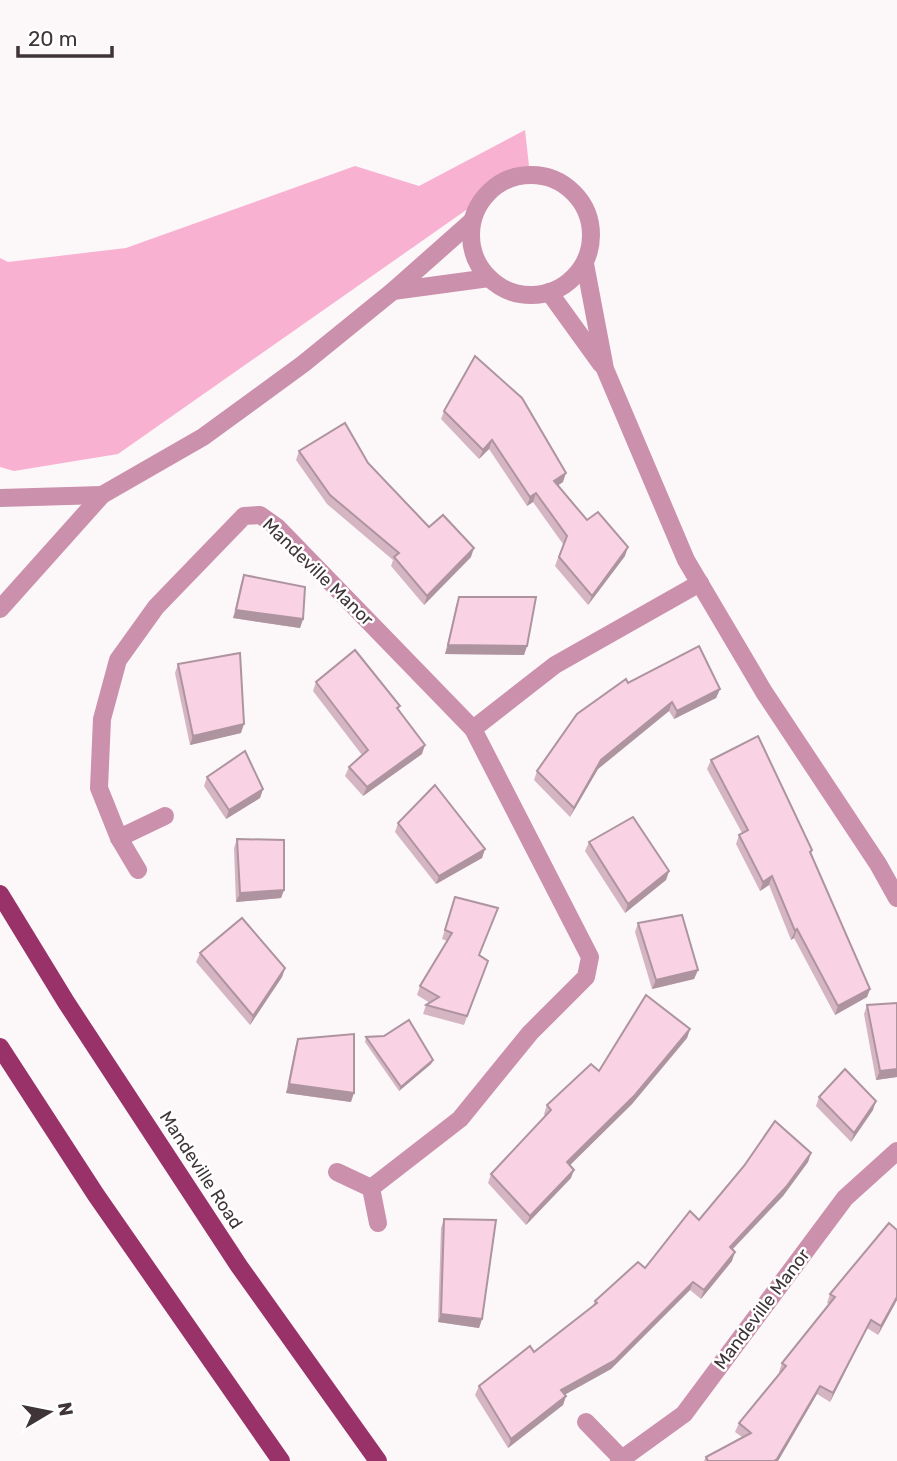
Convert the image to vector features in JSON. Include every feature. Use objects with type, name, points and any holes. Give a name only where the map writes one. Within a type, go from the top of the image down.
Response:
[{"type":"main road","name":"Mandeville Road","points":[[0,894],[66,1002],[239,1266],[378,1461]]},
{"type":"main road","points":[[0,1047],[96,1195],[281,1461]]},
{"type":"street","points":[[522,175],[552,177],[570,188],[583,204],[591,223],[591,244],[585,264],[564,286],[549,292],[517,294],[489,278],[477,261],[470,241],[472,221],[480,202],[493,187],[522,175]]},
{"type":"street","points":[[0,609],[102,495],[203,438],[303,364],[393,291],[472,221]]},
{"type":"street","points":[[585,264],[606,369],[685,560],[764,692],[878,864],[897,898]]},
{"type":"street","points":[[393,291],[489,278]]},
{"type":"street","points":[[549,292],[606,369]]},
{"type":"street","points":[[0,498],[102,495]]},
{"type":"street","name":"Mandeville Manor","points":[[138,870],[118,838],[99,788],[102,719],[118,660],[156,607],[244,516],[260,515],[277,527],[473,729],[590,957],[586,977],[530,1033],[460,1119],[370,1188]]},
{"type":"street","points":[[473,729],[555,665],[700,583]]},
{"type":"street","points":[[118,838],[165,816]]},
{"type":"street","name":"Mandeville Manor","points":[[586,1422],[620,1460],[684,1414],[845,1198],[897,1152]]},
{"type":"street","points":[[337,1172],[370,1188],[378,1223]]},
{"type":"shaded area","points":[[525,130],[529,166],[118,454],[14,471],[0,467],[0,258],[8,262],[126,248],[355,166],[419,186]]},
{"type":"building","points":[[475,356],[522,398],[566,473],[554,481],[587,520],[598,512],[628,547],[592,596],[559,557],[567,536],[536,493],[530,497],[492,440],[483,450],[444,411]]},
{"type":"building","points":[[345,423],[368,463],[429,527],[443,515],[474,548],[427,596],[394,557],[399,553],[330,495],[299,451]]},
{"type":"building","points":[[244,575],[305,587],[303,619],[236,610]]},
{"type":"building","points":[[459,597],[536,597],[527,646],[448,645]]},
{"type":"building","points":[[699,646],[720,689],[677,711],[672,702],[601,760],[574,808],[537,771],[577,714],[626,679],[628,683]]},
{"type":"building","points":[[355,650],[400,706],[397,708],[425,745],[367,787],[349,767],[368,750],[316,682]]},
{"type":"building","points":[[240,653],[244,724],[193,736],[178,664]]},
{"type":"building","points":[[758,736],[812,850],[810,852],[870,989],[838,1006],[797,929],[795,931],[772,876],[763,882],[739,835],[748,830],[711,760]]},
{"type":"building","points":[[245,751],[263,789],[229,810],[207,777]]},
{"type":"building","points":[[435,785],[485,849],[439,876],[398,823]]},
{"type":"building","points":[[633,817],[669,871],[628,904],[589,842]]},
{"type":"building","points":[[237,839],[284,840],[284,890],[240,893]]},
{"type":"building","points":[[455,897],[498,908],[479,955],[488,961],[467,1016],[426,1005],[439,997],[420,986],[452,933],[445,930]]},
{"type":"building","points":[[682,915],[698,970],[656,980],[638,923]]},
{"type":"building","points":[[242,918],[285,968],[253,1016],[200,953]]},
{"type":"building","points":[[646,995],[690,1029],[635,1095],[567,1162],[574,1170],[530,1216],[491,1174],[551,1110],[547,1105],[591,1064],[599,1071]]},
{"type":"building","points":[[897,1003],[897,1069],[880,1071],[867,1005]]},
{"type":"building","points":[[409,1020],[433,1060],[401,1087],[366,1037],[384,1036]]},
{"type":"building","points":[[354,1034],[354,1093],[289,1084],[298,1039]]},
{"type":"building","points":[[845,1069],[876,1101],[854,1133],[819,1097]]},
{"type":"building","points":[[775,1121],[811,1153],[786,1187],[730,1247],[735,1252],[704,1290],[693,1282],[615,1360],[561,1390],[566,1396],[511,1439],[479,1386],[530,1346],[534,1352],[597,1303],[595,1301],[638,1262],[645,1268],[690,1211],[699,1220],[744,1166]]},
{"type":"building","points":[[444,1219],[496,1220],[482,1319],[441,1314]]},
{"type":"building","points":[[889,1223],[897,1230],[897,1297],[881,1326],[871,1320],[833,1393],[820,1386],[774,1461],[708,1461],[706,1457],[751,1433],[739,1423],[786,1366],[782,1363],[835,1297],[830,1294]]}]
